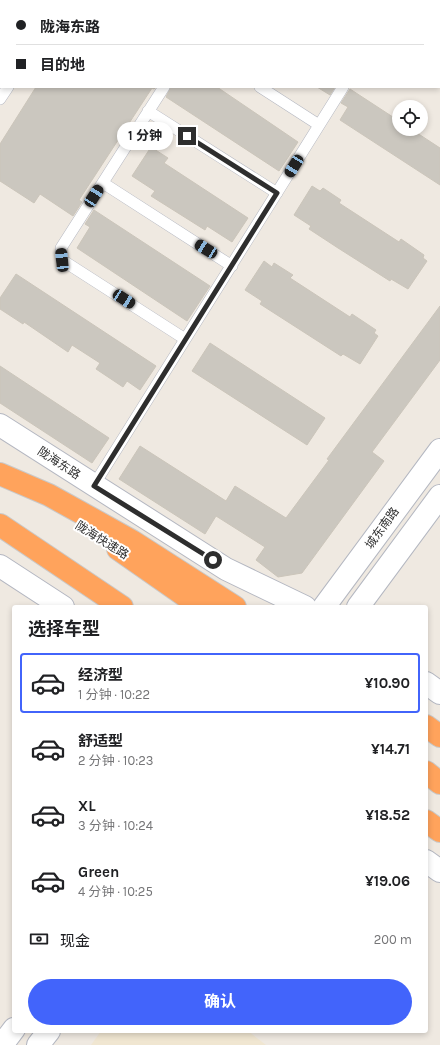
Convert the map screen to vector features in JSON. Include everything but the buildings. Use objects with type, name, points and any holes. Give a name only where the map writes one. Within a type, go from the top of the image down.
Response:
[{"type":"highway","name":"陇海快速路","points":[[0,475],[122,552],[198,605]]},
{"type":"highway","points":[[0,475],[48,495],[132,541],[231,605]]},
{"type":"highway","points":[[0,525],[119,605]]},
{"type":"highway","points":[[428,727],[440,736]]},
{"type":"highway","points":[[428,774],[440,783]]},
{"type":"highway","points":[[428,822],[440,831]]},
{"type":"street","name":"陇海东路","points":[[0,425],[226,569],[301,605]]},
{"type":"street","name":"城东南路","points":[[325,605],[440,450]]},
{"type":"street","points":[[359,605],[440,496]]},
{"type":"street","points":[[0,566],[60,605]]},
{"type":"street","points":[[428,684],[440,693]]},
{"type":"street","points":[[428,862],[440,871]]},
{"type":"street","points":[[2,1045],[12,1032]]},
{"type":"street","points":[[38,1045],[47,1033]]},
{"type":"lane","points":[[0,99],[7,88]]},
{"type":"lane","points":[[163,88],[61,248],[62,260],[186,339]]},
{"type":"lane","points":[[262,88],[319,125]]},
{"type":"lane","points":[[94,486],[342,88]]},
{"type":"lane","points":[[148,111],[277,193]]},
{"type":"lane","points":[[103,183],[232,266]]},
{"type":"shaded area","points":[[100,1033],[251,1033],[266,1045],[91,1045]]},
{"type":"route","points":[[187,136],[277,193],[94,486],[213,560]]}]
